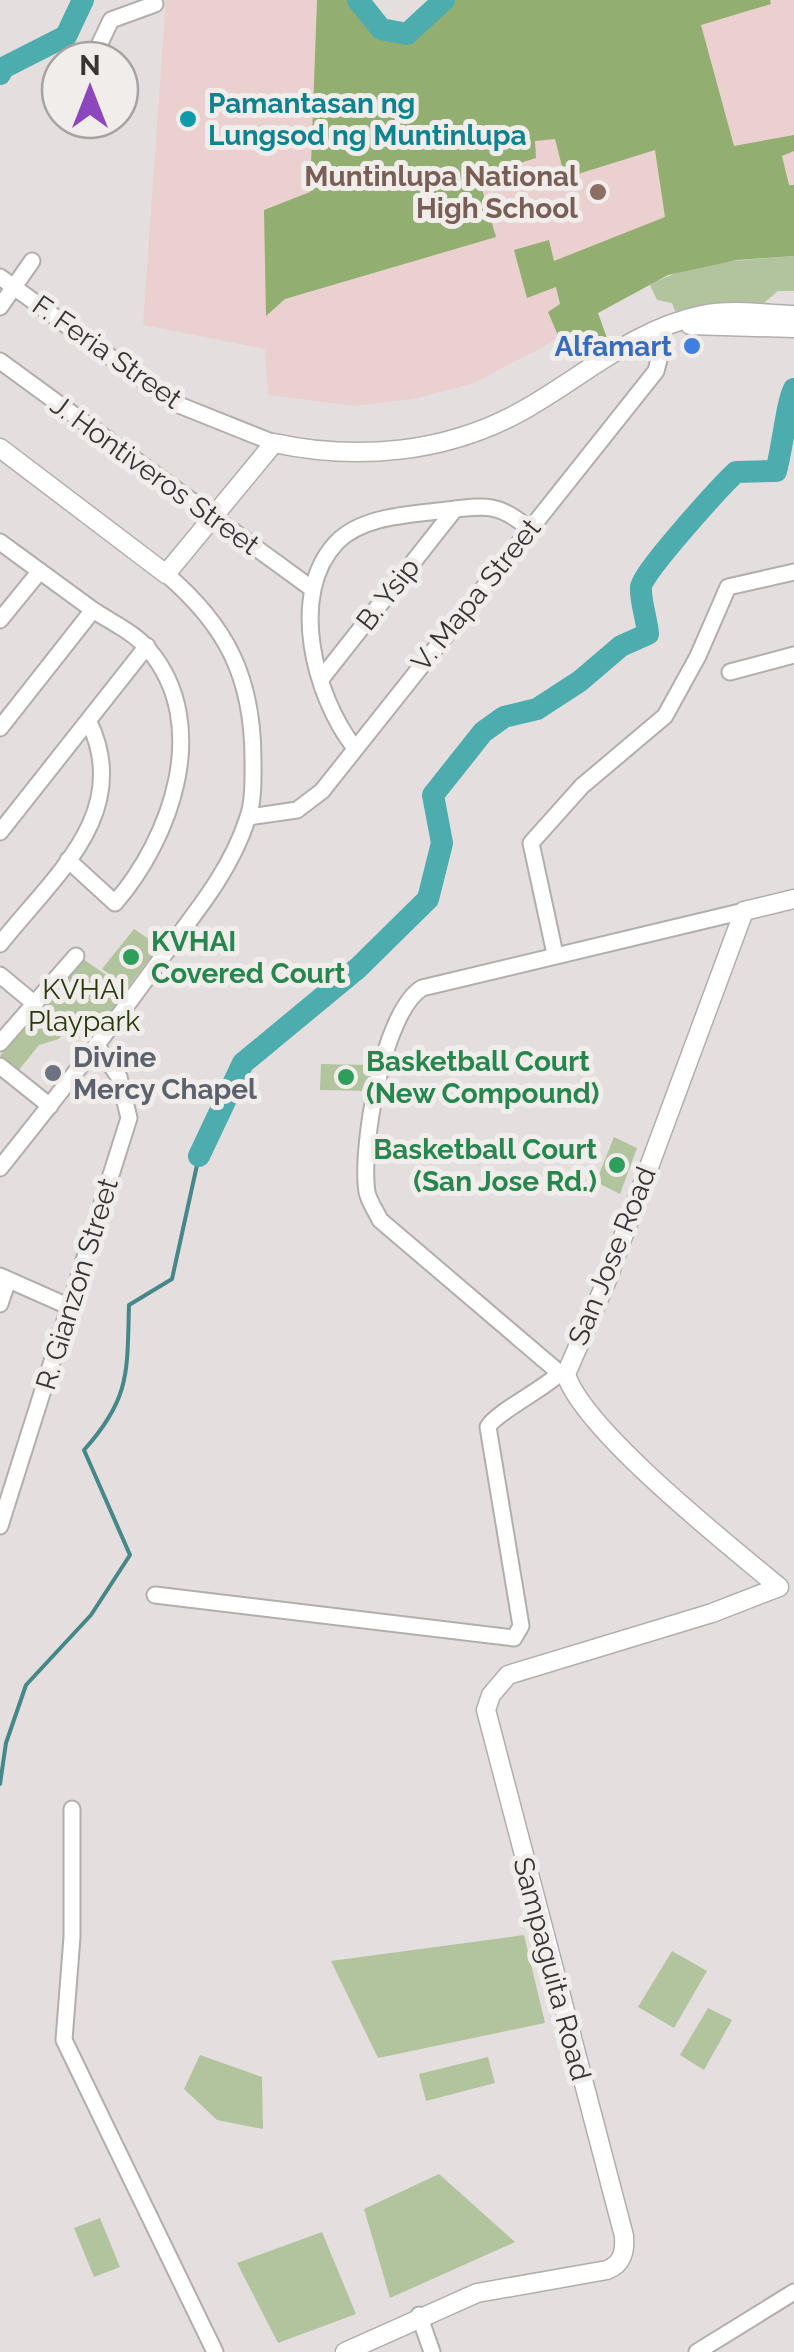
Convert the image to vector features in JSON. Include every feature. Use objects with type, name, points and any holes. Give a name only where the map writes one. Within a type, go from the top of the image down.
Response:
[{"type":"street","points":[[102,40],[112,20],[155,4]]},
{"type":"street","points":[[0,307],[7,282],[32,261]]},
{"type":"street","name":"F. Feria Street","points":[[7,282],[174,402],[274,443]]},
{"type":"street","points":[[166,574],[274,443],[342,453],[440,442],[521,411],[654,332],[718,313],[794,315]]},
{"type":"street","points":[[674,325],[794,328]]},
{"type":"street","name":"V. Mapa Street","points":[[249,817],[277,815],[310,802],[656,371],[662,348],[654,332]]},
{"type":"street","name":"J. Hontiveros Street","points":[[0,361],[311,588]]},
{"type":"street","points":[[0,448],[202,605],[225,638],[240,672],[252,734],[249,817],[225,871],[98,1046],[0,1168]]},
{"type":"street","points":[[354,748],[338,726],[321,678],[310,624],[311,588],[337,542],[370,522],[455,509],[501,507],[530,529]]},
{"type":"street","name":"B. Ysip","points":[[321,678],[455,509]]},
{"type":"street","points":[[0,542],[146,646],[168,682],[180,732],[176,784],[166,820],[131,884],[115,903],[68,860]]},
{"type":"street","points":[[0,620],[40,571]]},
{"type":"street","points":[[554,954],[531,842],[582,786],[660,723],[698,656],[728,587],[794,572]]},
{"type":"street","points":[[0,728],[94,610]]},
{"type":"street","points":[[0,832],[146,646]]},
{"type":"street","points":[[730,672],[794,655]]},
{"type":"street","points":[[0,944],[68,860],[97,814],[104,789],[98,741],[90,722]]},
{"type":"street","points":[[155,1595],[514,1638],[521,1626],[488,1427],[492,1419],[564,1377],[380,1220],[367,1196],[366,1162],[383,1051],[412,996],[422,988],[794,898]]},
{"type":"street","name":"San Jose Road","points":[[744,911],[607,1280],[564,1377],[617,1441],[681,1505],[779,1587]]},
{"type":"street","points":[[0,1043],[76,956]]},
{"type":"street","points":[[0,975],[34,1004]]},
{"type":"street","name":"R. Gianzon Street","points":[[0,1526],[129,1118],[119,1076],[98,1046]]},
{"type":"street","points":[[0,1066],[50,1106]]},
{"type":"street","points":[[0,1304],[4,1280],[70,1307]]},
{"type":"street","name":"Sampaguita Road","points":[[345,2352],[419,2315],[477,2293],[608,2270],[620,2262],[624,2244],[487,1721],[487,1702],[508,1676],[712,1613],[779,1587]]},
{"type":"street","points":[[72,1810],[72,1937],[64,2040],[214,2352]]},
{"type":"street","points":[[697,2352],[794,2292]]},
{"type":"street","points":[[419,2315],[432,2352]]},
{"type":"shaded area","name":"Muntinlupa National High School","points":[[166,0],[317,0],[311,192],[512,0],[794,0],[794,252],[659,273],[545,346],[472,384],[413,399],[354,406],[268,395],[265,349],[143,325]]},
{"type":"green space","points":[[317,0],[358,0],[381,29],[407,34],[444,0],[770,0],[771,4],[701,25],[734,146],[794,135],[794,151],[782,156],[789,185],[794,185],[794,256],[737,260],[668,275],[598,313],[608,341],[594,346],[589,337],[563,347],[548,312],[560,304],[556,287],[527,298],[514,250],[549,240],[554,261],[665,217],[655,150],[565,178],[555,139],[535,141],[536,158],[478,176],[496,237],[285,299],[266,316],[264,210],[310,192]]},
{"type":"green space","points":[[794,256],[794,291],[778,291],[758,308],[706,306],[675,311],[672,303],[657,300],[650,285],[702,266]]},
{"type":"green space","name":"KVHAI Covered Court","points":[[134,929],[159,946],[128,987],[102,969]]},
{"type":"green space","name":"KVHAI Playpark","points":[[83,959],[131,992],[91,1045],[65,1029],[59,1039],[39,1045],[18,1071],[0,1056]]},
{"type":"green space","name":"Basketball Court (New Compound)","points":[[321,1064],[371,1065],[370,1091],[320,1090]]},
{"type":"green space","name":"Basketball Court (San Jose Rd.)","points":[[614,1137],[637,1148],[620,1194],[596,1182]]},
{"type":"green space","points":[[524,1935],[545,2023],[378,2058],[331,1961]]},
{"type":"green space","points":[[672,1951],[707,1971],[674,2028],[638,2007]]},
{"type":"green space","points":[[708,2008],[732,2020],[704,2070],[680,2055]]},
{"type":"green space","points":[[200,2055],[262,2077],[263,2129],[217,2120],[184,2089]]},
{"type":"green space","points":[[488,2057],[495,2083],[426,2101],[419,2074]]},
{"type":"green space","points":[[439,2174],[515,2242],[390,2298],[364,2209]]},
{"type":"green space","points":[[100,2218],[120,2267],[94,2277],[74,2228]]},
{"type":"green space","points":[[322,2232],[356,2314],[278,2343],[237,2263]]},
{"type":"waterway","points":[[0,74],[3,68],[66,36],[83,0]]},
{"type":"waterway","points":[[358,0],[381,29],[407,34],[444,0]]},
{"type":"waterway","points":[[199,1156],[243,1063],[358,968],[428,899],[442,843],[433,795],[483,732],[504,717],[537,709],[580,681],[621,646],[648,634],[641,592],[644,579],[736,472],[776,471],[794,389]]},
{"type":"waterway","points":[[0,1784],[6,1743],[26,1685],[91,1615],[130,1555],[84,1450],[111,1415],[123,1383],[129,1305],[172,1279],[199,1156]]},
{"type":"place","name":"Pamantasan ng Lungsod ng Muntinlupa","points":[[188,119]]},
{"type":"place","name":"Muntinlupa National High School","points":[[598,192]]},
{"type":"place","name":"Alfamart","points":[[692,346]]},
{"type":"place","name":"KVHAI Covered Court","points":[[131,957]]},
{"type":"place","name":"Divine Mercy Chapel","points":[[53,1073]]},
{"type":"place","name":"Basketball Court (New Compound)","points":[[346,1077]]},
{"type":"place","name":"Basketball Court (San Jose Rd.)","points":[[617,1165]]}]
